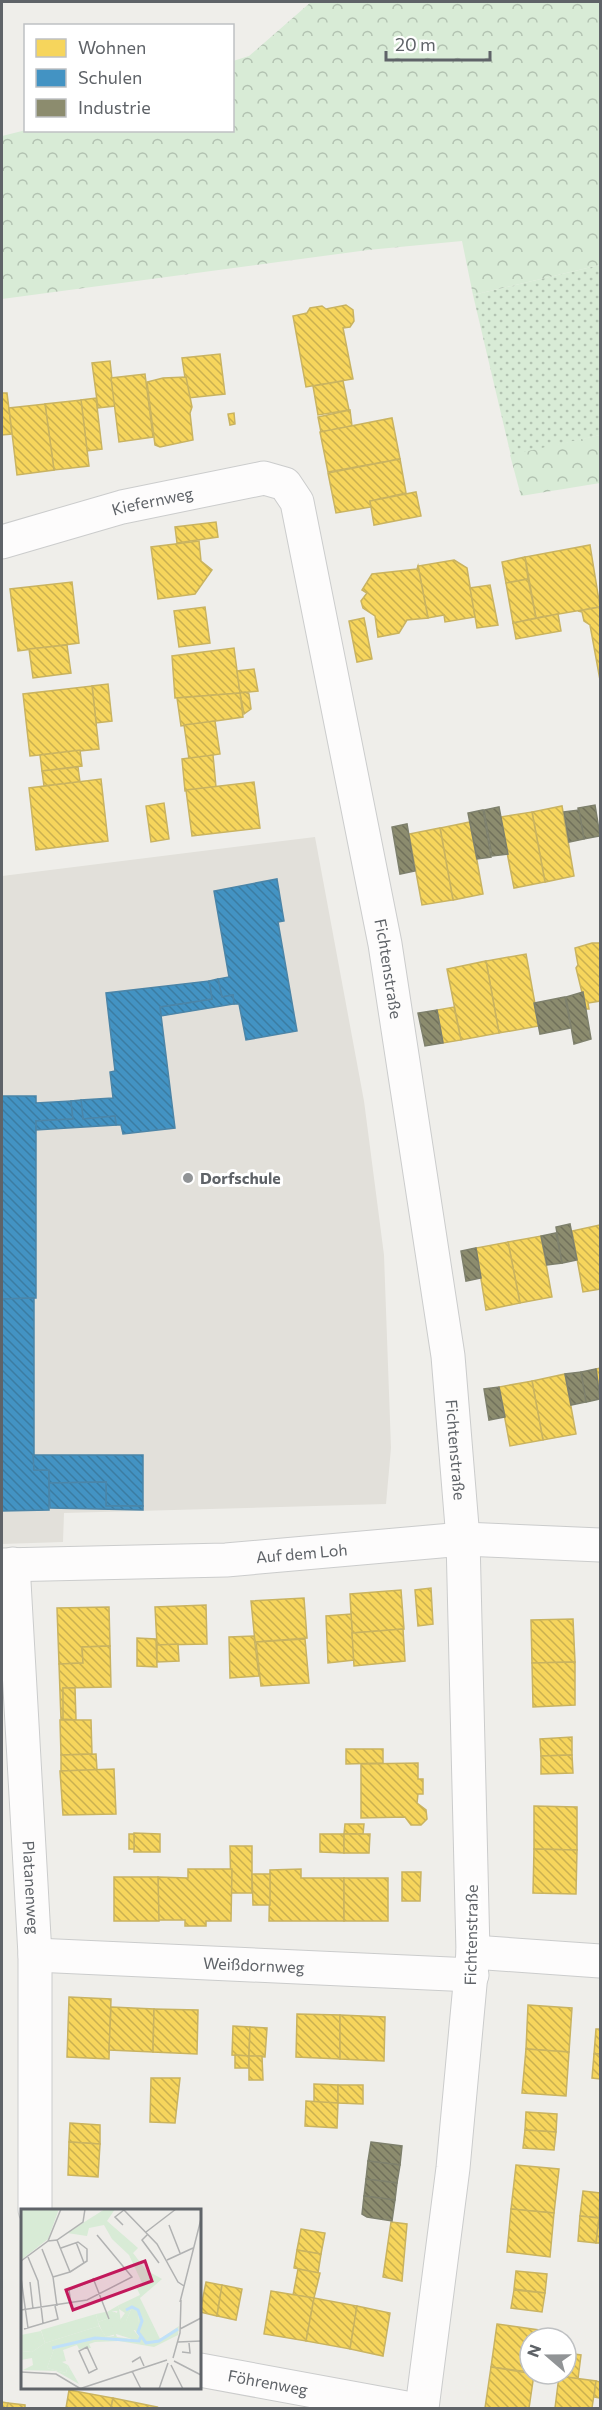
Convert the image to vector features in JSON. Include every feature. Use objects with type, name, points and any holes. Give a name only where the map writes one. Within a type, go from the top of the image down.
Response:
[{"type":"street","name":"Kiefernweg","points":[[2,542],[122,507],[264,478],[285,484],[297,502]]},
{"type":"street","name":"Fichtenstraße","points":[[297,502],[385,944],[448,1356],[463,1539],[472,1963],[453,2168],[422,2409]]},
{"type":"street","name":"Auf dem Loh","points":[[7,1565],[226,1560],[463,1539],[600,1545]]},
{"type":"street","name":"Platanenweg","points":[[7,1565],[35,1955],[35,2209]]},
{"type":"street","name":"Weißdornweg","points":[[35,1955],[472,1963],[600,1961]]},
{"type":"street","name":"Föhrenweg","points":[[201,2370],[406,2409]]},
{"type":"shaded area","name":"Dorfschule","points":[[315,837],[364,1101],[384,1255],[391,1448],[386,1504],[64,1513],[63,1542],[2,1544],[2,876]]},
{"type":"green space","points":[[311,2],[600,2],[600,265],[473,295],[462,241],[368,250],[2,299],[2,136],[24,130],[234,132],[234,61],[249,56]]},
{"type":"green space","points":[[600,265],[600,435],[511,456],[473,295]]},
{"type":"green space","points":[[600,435],[600,483],[521,496],[510,455]]},
{"type":"building: Wohnen","points":[[346,305],[353,310],[354,321],[350,327],[343,328],[353,379],[306,387],[293,316],[307,313],[310,308],[322,306],[326,309]]},
{"type":"building: Wohnen","points":[[220,354],[225,394],[188,398],[182,358]]},
{"type":"building: Wohnen","points":[[110,361],[115,406],[98,408],[92,363]]},
{"type":"building: Wohnen","points":[[145,374],[153,437],[119,442],[111,378]]},
{"type":"building: Wohnen","points":[[186,377],[192,407],[190,413],[193,440],[160,447],[155,445],[147,382],[163,378]]},
{"type":"building: Wohnen","points":[[343,381],[349,410],[318,415],[313,386]]},
{"type":"building: Wohnen","points":[[2,393],[7,393],[12,434],[2,435]]},
{"type":"building: Wohnen","points":[[96,398],[102,449],[87,451],[81,400]]},
{"type":"building: Wohnen","points":[[81,400],[89,466],[54,470],[45,404]]},
{"type":"building: Wohnen","points":[[45,404],[54,470],[17,475],[9,408]]},
{"type":"building: Wohnen","points":[[350,410],[352,426],[321,432],[318,417]]},
{"type":"building: Wohnen","points":[[234,413],[235,424],[230,425],[228,414]]},
{"type":"building: Wohnen","points":[[392,418],[400,459],[328,472],[320,432]]},
{"type":"building: Wohnen","points":[[400,459],[406,493],[370,501],[371,507],[336,513],[328,473]]},
{"type":"building: Wohnen","points":[[416,492],[421,516],[374,525],[370,501]]},
{"type":"building: Wohnen","points":[[216,522],[218,537],[177,543],[175,527]]},
{"type":"building: Wohnen","points":[[199,541],[201,561],[212,570],[195,594],[158,599],[151,547]]},
{"type":"building: Wohnen","points":[[590,545],[600,607],[536,618],[525,557]]},
{"type":"building: Wohnen","points":[[525,557],[528,579],[506,583],[502,562]]},
{"type":"building: Wohnen","points":[[454,560],[467,568],[475,617],[445,622],[444,615],[428,618],[418,566]]},
{"type":"building: Wohnen","points":[[418,566],[428,618],[407,620],[399,633],[378,637],[375,616],[363,608],[361,601],[367,593],[362,590],[372,574],[417,569]]},
{"type":"building: Wohnen","points":[[528,579],[536,618],[513,623],[506,583]]},
{"type":"building: Wohnen","points":[[72,582],[79,643],[18,651],[10,589]]},
{"type":"building: Wohnen","points":[[490,585],[498,625],[477,628],[470,588]]},
{"type":"building: Wohnen","points":[[205,607],[210,643],[179,647],[174,611]]},
{"type":"building: Wohnen","points":[[600,607],[600,680],[590,625],[584,621],[582,612],[578,611]]},
{"type":"building: Wohnen","points":[[558,614],[561,631],[516,639],[513,623]]},
{"type":"building: Wohnen","points":[[364,618],[372,659],[357,662],[349,621]]},
{"type":"building: Wohnen","points":[[67,645],[71,673],[33,678],[29,649]]},
{"type":"building: Wohnen","points":[[234,648],[240,693],[175,698],[172,656]]},
{"type":"building: Wohnen","points":[[254,669],[258,691],[240,693],[237,671]]},
{"type":"building: Wohnen","points":[[108,684],[112,721],[96,723],[92,686]]},
{"type":"building: Wohnen","points":[[92,686],[99,749],[30,756],[23,694]]},
{"type":"building: Wohnen","points":[[240,693],[249,694],[251,709],[244,714]]},
{"type":"building: Wohnen","points":[[240,693],[243,717],[181,726],[177,698]]},
{"type":"building: Wohnen","points":[[215,721],[220,754],[189,759],[184,725]]},
{"type":"building: Wohnen","points":[[80,750],[82,766],[42,771],[40,755]]},
{"type":"building: Wohnen","points":[[213,755],[216,787],[185,791],[182,759]]},
{"type":"building: Wohnen","points":[[78,767],[80,782],[44,786],[42,771]]},
{"type":"building: Wohnen","points":[[101,779],[108,841],[36,850],[29,788]]},
{"type":"building: Wohnen","points":[[254,782],[260,828],[192,836],[186,790]]},
{"type":"building: Wohnen","points":[[164,803],[169,839],[151,842],[146,806]]},
{"type":"building: Wohnen","points":[[562,806],[574,876],[545,882],[532,812]]},
{"type":"building: Wohnen","points":[[532,812],[545,882],[514,888],[500,817]]},
{"type":"building: Wohnen","points":[[470,822],[483,894],[453,900],[440,828]]},
{"type":"building: Wohnen","points":[[440,828],[453,900],[422,905],[409,834]]},
{"type":"building: Wohnen","points":[[600,943],[600,1001],[588,1003],[589,1009],[586,1009],[576,968],[578,965],[575,948]]},
{"type":"building: Wohnen","points":[[526,954],[539,1026],[499,1033],[486,961]]},
{"type":"building: Wohnen","points":[[486,961],[499,1033],[461,1040],[447,969]]},
{"type":"building: Wohnen","points":[[454,1007],[461,1040],[443,1043],[437,1010]]},
{"type":"building: Wohnen","points":[[600,1225],[600,1289],[583,1292],[572,1231]]},
{"type":"building: Wohnen","points":[[541,1236],[552,1297],[520,1303],[508,1242]]},
{"type":"building: Wohnen","points":[[508,1242],[520,1303],[486,1310],[476,1248]]},
{"type":"building: Wohnen","points":[[600,1368],[600,1395],[596,1369]]},
{"type":"building: Wohnen","points":[[565,1374],[576,1434],[543,1440],[532,1381]]},
{"type":"building: Wohnen","points":[[532,1381],[543,1440],[510,1446],[499,1387]]},
{"type":"building: Wohnen","points":[[431,1588],[433,1624],[418,1626],[415,1590]]},
{"type":"building: Wohnen","points":[[401,1590],[404,1629],[352,1633],[350,1594]]},
{"type":"building: Wohnen","points":[[304,1598],[307,1638],[255,1642],[251,1601]]},
{"type":"building: Wohnen","points":[[206,1605],[207,1644],[157,1645],[155,1607]]},
{"type":"building: Wohnen","points":[[109,1607],[110,1646],[82,1647],[83,1663],[59,1664],[57,1608]]},
{"type":"building: Wohnen","points":[[351,1614],[354,1660],[328,1663],[326,1616]]},
{"type":"building: Wohnen","points":[[573,1619],[575,1662],[532,1663],[531,1620]]},
{"type":"building: Wohnen","points":[[403,1629],[405,1661],[354,1666],[352,1633]]},
{"type":"building: Wohnen","points":[[254,1636],[259,1676],[230,1678],[229,1637]]},
{"type":"building: Wohnen","points":[[137,1638],[156,1639],[157,1667],[137,1666]]},
{"type":"building: Wohnen","points":[[305,1639],[309,1683],[261,1686],[256,1642]]},
{"type":"building: Wohnen","points":[[178,1644],[179,1661],[157,1662],[157,1645]]},
{"type":"building: Wohnen","points":[[110,1646],[111,1687],[63,1688],[65,1720],[61,1720],[59,1664],[83,1663],[82,1647]]},
{"type":"building: Wohnen","points":[[575,1662],[575,1705],[533,1707],[532,1663]]},
{"type":"building: Wohnen","points":[[63,1688],[75,1688],[76,1720],[63,1719]]},
{"type":"building: Wohnen","points":[[60,1720],[91,1720],[92,1754],[61,1755]]},
{"type":"building: Wohnen","points":[[572,1737],[572,1755],[541,1756],[540,1739]]},
{"type":"building: Wohnen","points":[[346,1749],[383,1749],[383,1763],[346,1764]]},
{"type":"building: Wohnen","points":[[96,1754],[97,1770],[61,1771],[61,1755]]},
{"type":"building: Wohnen","points":[[572,1755],[573,1773],[541,1774],[541,1756]]},
{"type":"building: Wohnen","points":[[418,1763],[418,1779],[423,1779],[423,1794],[418,1794],[417,1803],[426,1810],[427,1819],[421,1825],[411,1825],[405,1817],[361,1818],[361,1764]]},
{"type":"building: Wohnen","points":[[114,1769],[116,1814],[63,1815],[60,1771]]},
{"type":"building: Wohnen","points":[[534,1806],[577,1807],[577,1850],[534,1849]]},
{"type":"building: Wohnen","points":[[345,1824],[364,1824],[363,1834],[344,1834]]},
{"type":"building: Wohnen","points":[[134,1833],[160,1834],[160,1852],[134,1852]]},
{"type":"building: Wohnen","points":[[129,1834],[134,1834],[134,1849],[129,1849]]},
{"type":"building: Wohnen","points":[[320,1834],[344,1834],[344,1853],[320,1852]]},
{"type":"building: Wohnen","points":[[344,1834],[370,1834],[369,1853],[344,1853]]},
{"type":"building: Wohnen","points":[[230,1846],[252,1846],[252,1893],[231,1893]]},
{"type":"building: Wohnen","points":[[534,1849],[577,1850],[576,1894],[533,1893]]},
{"type":"building: Wohnen","points":[[188,1869],[232,1869],[231,1921],[206,1921],[206,1926],[185,1926],[185,1920],[158,1920],[158,1877],[188,1878]]},
{"type":"building: Wohnen","points":[[301,1869],[301,1878],[344,1878],[344,1921],[269,1921],[270,1870]]},
{"type":"building: Wohnen","points":[[402,1872],[421,1872],[420,1901],[402,1901]]},
{"type":"building: Wohnen","points":[[252,1874],[270,1874],[270,1905],[253,1905]]},
{"type":"building: Wohnen","points":[[114,1877],[158,1877],[159,1921],[114,1921]]},
{"type":"building: Wohnen","points":[[344,1878],[388,1878],[388,1921],[344,1921]]},
{"type":"building: Wohnen","points":[[69,1997],[111,1999],[109,2059],[67,2057]]},
{"type":"building: Wohnen","points":[[528,2005],[572,2008],[569,2052],[526,2049]]},
{"type":"building: Wohnen","points":[[111,2007],[154,2009],[153,2052],[109,2050]]},
{"type":"building: Wohnen","points":[[154,2009],[198,2010],[197,2054],[153,2052]]},
{"type":"building: Wohnen","points":[[297,2014],[340,2015],[340,2059],[296,2057]]},
{"type":"building: Wohnen","points":[[340,2015],[385,2017],[384,2061],[340,2059]]},
{"type":"building: Wohnen","points":[[233,2026],[250,2027],[249,2056],[232,2055]]},
{"type":"building: Wohnen","points":[[250,2027],[267,2028],[265,2057],[249,2056]]},
{"type":"building: Wohnen","points":[[596,2029],[600,2029],[600,2054],[594,2054]]},
{"type":"building: Wohnen","points":[[526,2049],[569,2052],[566,2096],[522,2093]]},
{"type":"building: Wohnen","points":[[594,2054],[600,2054],[600,2079],[592,2078]]},
{"type":"building: Wohnen","points":[[235,2055],[249,2056],[249,2068],[235,2068]]},
{"type":"building: Wohnen","points":[[249,2056],[262,2056],[263,2080],[249,2080]]},
{"type":"building: Wohnen","points":[[151,2078],[180,2078],[175,2123],[150,2122]]},
{"type":"building: Wohnen","points":[[314,2084],[338,2085],[338,2103],[314,2103]]},
{"type":"building: Wohnen","points":[[338,2085],[363,2085],[363,2104],[338,2103]]},
{"type":"building: Wohnen","points":[[306,2101],[338,2103],[337,2128],[305,2126]]},
{"type":"building: Wohnen","points":[[526,2112],[557,2114],[556,2132],[525,2130]]},
{"type":"building: Wohnen","points":[[70,2123],[100,2125],[100,2144],[69,2142]]},
{"type":"building: Wohnen","points":[[525,2130],[556,2132],[554,2150],[523,2148]]},
{"type":"building: Wohnen","points":[[69,2142],[100,2144],[98,2177],[68,2175]]},
{"type":"building: Wohnen","points":[[516,2165],[559,2169],[554,2213],[511,2209]]},
{"type":"building: Wohnen","points":[[583,2191],[600,2193],[599,2218],[580,2216]]},
{"type":"building: Wohnen","points":[[511,2209],[554,2213],[550,2257],[507,2252]]},
{"type":"building: Wohnen","points":[[580,2216],[599,2218],[596,2243],[578,2241]]},
{"type":"building: Wohnen","points":[[599,2218],[600,2243],[596,2243]]},
{"type":"building: Wohnen","points":[[391,2222],[407,2224],[402,2281],[383,2277]]},
{"type":"building: Wohnen","points":[[301,2229],[325,2233],[321,2254],[297,2250]]},
{"type":"building: Wohnen","points":[[297,2250],[321,2254],[318,2273],[294,2268]]},
{"type":"building: Wohnen","points":[[298,2269],[320,2273],[314,2298],[293,2295]]},
{"type":"building: Wohnen","points":[[516,2271],[547,2274],[545,2293],[514,2289]]},
{"type":"building: Wohnen","points":[[206,2282],[222,2285],[217,2316],[201,2312]]},
{"type":"building: Wohnen","points":[[222,2285],[242,2289],[236,2320],[217,2316]]},
{"type":"building: Wohnen","points":[[514,2290],[545,2293],[542,2312],[511,2308]]},
{"type":"building: Wohnen","points":[[271,2291],[314,2298],[306,2341],[264,2334]]},
{"type":"building: Wohnen","points":[[314,2298],[357,2306],[350,2349],[306,2341]]},
{"type":"building: Wohnen","points":[[357,2306],[390,2313],[383,2356],[350,2349]]},
{"type":"building: Wohnen","points":[[497,2324],[518,2327],[518,2370],[491,2367]]},
{"type":"building: Wohnen","points":[[578,2355],[581,2355],[578,2379]]},
{"type":"building: Wohnen","points":[[491,2367],[518,2371],[518,2386],[532,2386],[529,2408],[485,2408]]},
{"type":"building: Wohnen","points":[[578,2379],[596,2381],[592,2408],[555,2408],[558,2386],[578,2386]]},
{"type":"building: Wohnen","points":[[596,2381],[600,2382],[600,2398],[594,2397]]},
{"type":"building: Wohnen","points":[[69,2390],[113,2398],[111,2408],[66,2408]]},
{"type":"building: Wohnen","points":[[113,2398],[157,2407],[111,2408]]},
{"type":"building: Wohnen","points":[[2,2402],[8,2403],[7,2408],[2,2408]]},
{"type":"building: Wohnen","points":[[8,2403],[25,2405],[25,2408],[7,2408]]},
{"type":"building: Schulen","points":[[277,879],[284,921],[278,922],[297,1031],[246,1040],[239,1004],[234,1004],[233,995],[222,997],[218,979],[229,977],[214,891]]},
{"type":"building: Schulen","points":[[218,979],[222,997],[233,995],[234,1004],[161,1016],[160,1007],[212,999],[209,981]]},
{"type":"building: Schulen","points":[[209,981],[212,999],[160,1007],[175,1128],[123,1134],[121,1125],[116,1125],[115,1116],[83,1119],[81,1100],[113,1098],[110,1072],[115,1071],[106,993]]},
{"type":"building: Schulen","points":[[2,1096],[36,1096],[36,1103],[71,1101],[73,1119],[36,1121],[36,1298],[2,1299]]},
{"type":"building: Schulen","points":[[81,1100],[83,1119],[115,1116],[116,1125],[36,1130],[36,1121],[73,1119],[71,1101]]},
{"type":"building: Schulen","points":[[34,1298],[34,1470],[49,1470],[49,1510],[2,1511],[2,1299]]},
{"type":"building: Schulen","points":[[33,1455],[143,1455],[143,1506],[106,1506],[106,1482],[49,1483],[49,1470],[34,1470]]},
{"type":"building: Schulen","points":[[106,1482],[106,1506],[143,1506],[143,1510],[50,1508],[49,1483]]},
{"type":"building: Industrie","points":[[595,805],[600,836],[584,839],[578,808]]},
{"type":"building: Industrie","points":[[499,807],[508,854],[492,856],[484,810]]},
{"type":"building: Industrie","points":[[483,810],[491,857],[477,859],[468,813]]},
{"type":"building: Industrie","points":[[579,810],[584,839],[569,842],[564,812]]},
{"type":"building: Industrie","points":[[407,824],[415,871],[400,874],[392,827]]},
{"type":"building: Industrie","points":[[583,992],[591,1039],[574,1044],[566,997]]},
{"type":"building: Industrie","points":[[565,997],[571,1028],[540,1034],[534,1003]]},
{"type":"building: Industrie","points":[[437,1010],[443,1043],[425,1046],[418,1013]]},
{"type":"building: Industrie","points":[[570,1224],[577,1260],[562,1263],[556,1227]]},
{"type":"building: Industrie","points":[[556,1233],[562,1263],[547,1265],[541,1236]]},
{"type":"building: Industrie","points":[[476,1248],[481,1278],[466,1281],[461,1251]]},
{"type":"building: Industrie","points":[[596,1369],[600,1399],[586,1402],[581,1372]]},
{"type":"building: Industrie","points":[[581,1372],[586,1402],[571,1405],[565,1374]]},
{"type":"building: Industrie","points":[[499,1387],[505,1417],[489,1420],[484,1389]]},
{"type":"building: Industrie","points":[[371,2142],[402,2146],[400,2165],[368,2161]]},
{"type":"building: Industrie","points":[[368,2161],[400,2165],[397,2183],[366,2179]]},
{"type":"building: Industrie","points":[[366,2179],[397,2183],[395,2200],[364,2196]]},
{"type":"building: Industrie","points":[[364,2196],[395,2200],[392,2221],[362,2214]]},
{"type":"place","name":"Dorfschule","points":[[188,1178]]}]
